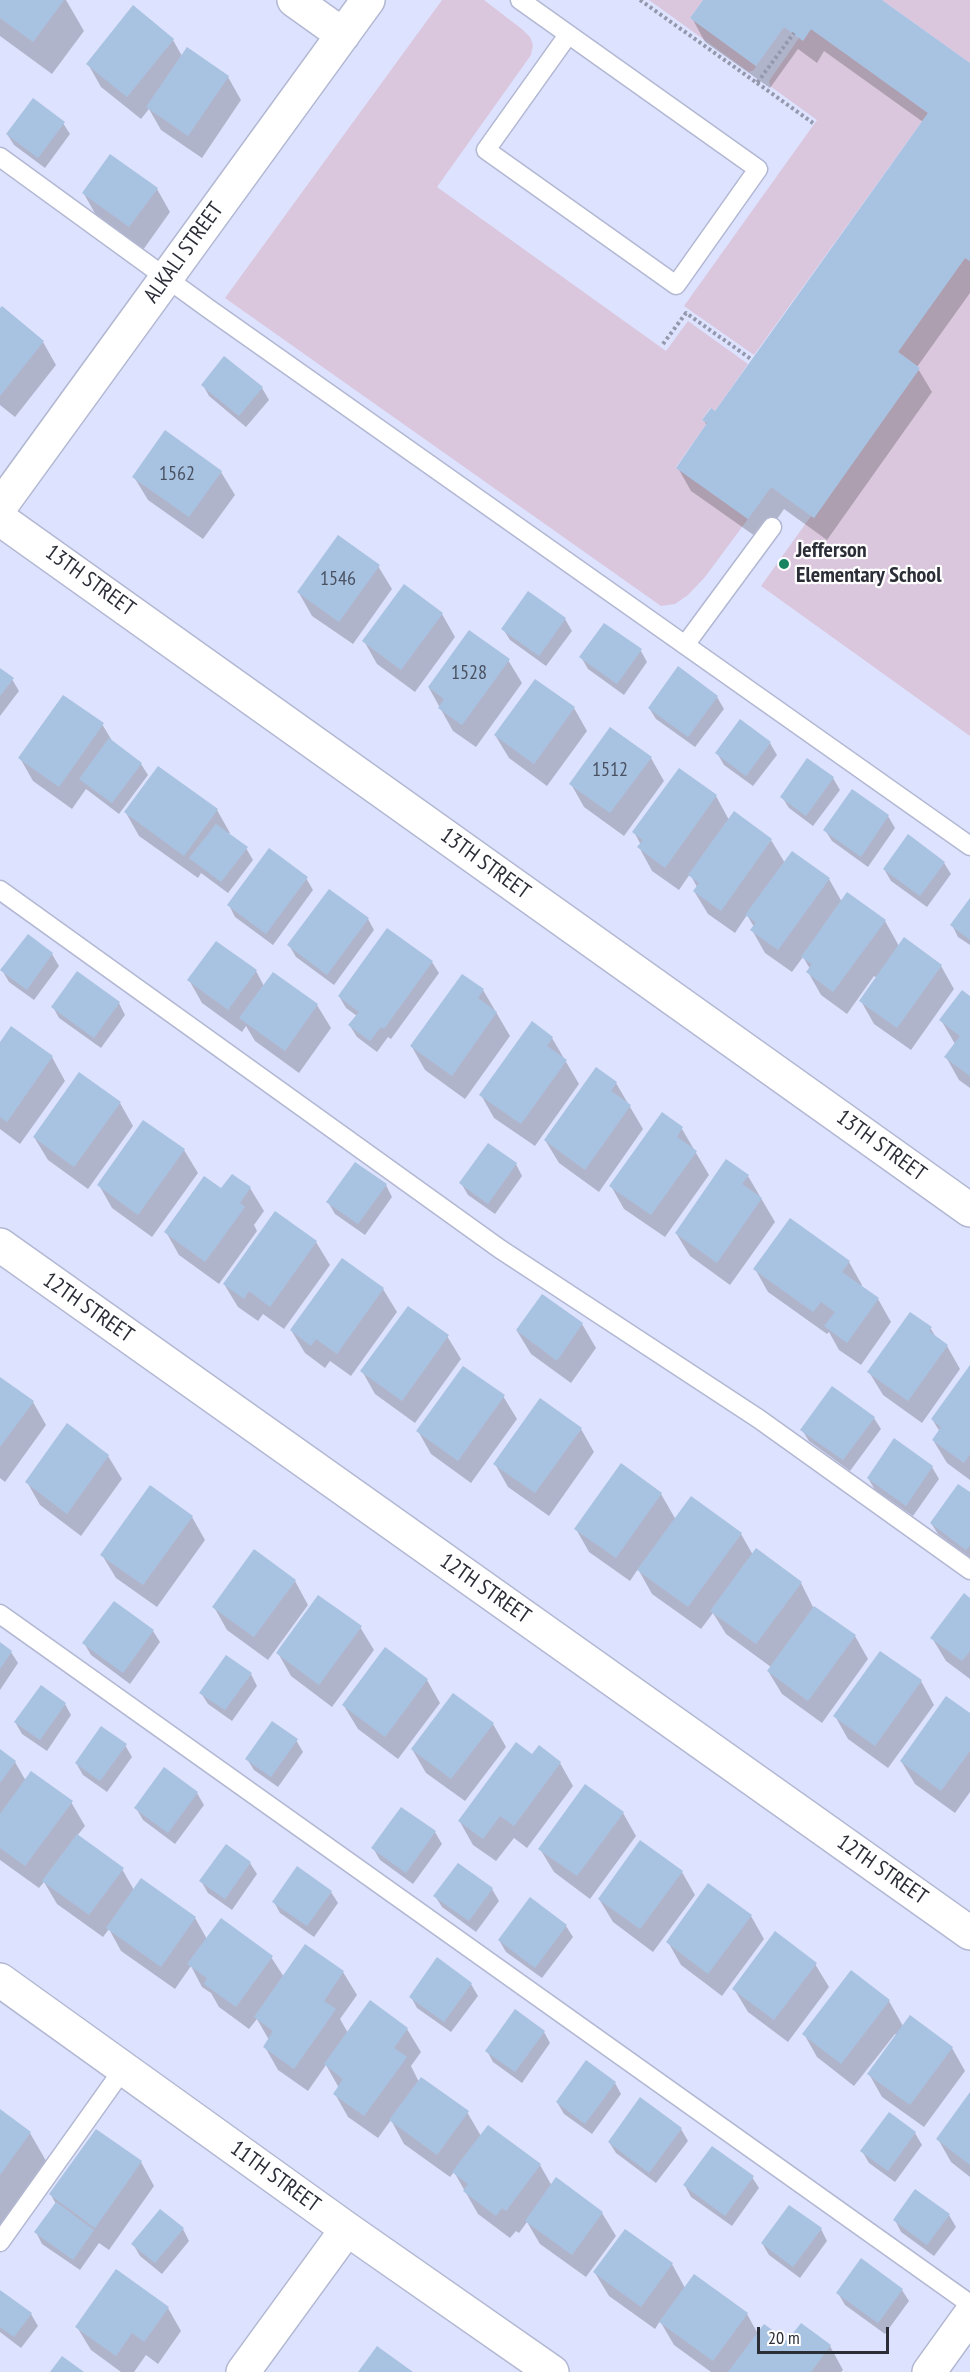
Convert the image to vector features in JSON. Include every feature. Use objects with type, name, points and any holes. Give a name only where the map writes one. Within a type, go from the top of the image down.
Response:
[{"type":"street","points":[[294,0],[343,35]]},
{"type":"street","name":"ALKALI STREET","points":[[0,507],[368,0]]},
{"type":"street","name":"13TH STREET","points":[[0,519],[970,1210]]},
{"type":"street","name":"12TH STREET","points":[[0,1245],[970,1933]]},
{"type":"street","name":"11TH STREET","points":[[0,1980],[347,2229],[552,2372]]},
{"type":"street","points":[[243,2372],[347,2229]]},
{"type":"street","points":[[930,2372],[970,2315]]},
{"type":"lane","points":[[520,0],[758,169],[676,285],[486,150],[568,35]]},
{"type":"lane","points":[[0,157],[970,846]]},
{"type":"lane","points":[[685,645],[772,527]]},
{"type":"lane","points":[[0,890],[500,1249],[759,1419],[970,1570]]},
{"type":"lane","points":[[0,1614],[970,2304]]},
{"type":"lane","points":[[0,2242],[124,2067]]},
{"type":"path","points":[[640,0],[813,123]]},
{"type":"path","points":[[757,83],[794,33]]},
{"type":"path","points":[[663,344],[686,314],[751,359]]},
{"type":"shaded area","points":[[442,0],[484,0],[523,30],[530,37],[533,45],[531,55],[437,187],[666,351],[688,321],[748,364],[715,411],[710,408],[702,420],[707,423],[676,467],[748,519],[705,577],[688,595],[675,604],[661,606],[225,298]]},
{"type":"shaded area","points":[[649,0],[703,0],[690,18],[756,66],[754,70],[749,72]]},
{"type":"shaded area","points":[[882,0],[970,0],[970,63]]},
{"type":"shaded area","points":[[811,29],[928,113],[754,355],[684,306],[817,120],[770,86],[769,81],[799,38]]},
{"type":"shaded area","points":[[965,258],[970,261],[970,736],[761,586],[811,516],[814,518],[920,368],[898,352]]},
{"type":"building","points":[[0,0],[64,0],[33,42],[0,18]]},
{"type":"building","points":[[703,0],[882,0],[970,63],[970,261],[965,258],[898,352],[920,368],[814,518],[771,487],[748,519],[676,468],[707,423],[702,420],[711,408],[715,411],[928,113],[811,29],[803,41],[784,27],[756,66],[690,18]]},
{"type":"building","points":[[133,5],[174,39],[127,97],[86,64]]},
{"type":"building","points":[[187,47],[229,76],[188,136],[146,107]]},
{"type":"building","points":[[33,98],[65,122],[38,158],[6,134]]},
{"type":"building","points":[[110,154],[158,188],[129,227],[82,193]]},
{"type":"building","points":[[2,306],[44,341],[0,396],[0,308]]},
{"type":"building","points":[[224,356],[263,387],[239,416],[201,385]]},
{"type":"building","points":[[165,430],[222,471],[189,517],[132,477]]},
{"type":"building","points":[[338,535],[380,565],[339,622],[297,592]]},
{"type":"building","points":[[404,584],[443,613],[401,670],[362,641]]},
{"type":"building","points":[[528,591],[566,618],[539,656],[501,629]]},
{"type":"building","points":[[604,623],[642,649],[617,684],[579,657]]},
{"type":"building","points":[[469,630],[510,659],[462,725],[438,708],[444,699],[428,687]]},
{"type":"building","points":[[678,666],[718,696],[688,737],[648,708]]},
{"type":"building","points":[[0,668],[14,678],[0,696]]},
{"type":"building","points":[[535,679],[575,707],[534,764],[494,735]]},
{"type":"building","points":[[63,695],[104,723],[59,787],[18,758]]},
{"type":"building","points":[[740,719],[771,742],[746,776],[715,753]]},
{"type":"building","points":[[610,727],[652,757],[610,813],[569,784]]},
{"type":"building","points":[[109,738],[142,763],[112,803],[79,779]]},
{"type":"building","points":[[807,758],[834,777],[806,816],[780,797]]},
{"type":"building","points":[[158,766],[218,809],[184,856],[124,812]]},
{"type":"building","points":[[679,768],[717,795],[665,868],[637,847],[643,840],[632,832]]},
{"type":"building","points":[[852,789],[889,815],[861,857],[823,830]]},
{"type":"building","points":[[734,811],[772,839],[721,911],[693,891],[699,883],[688,875]]},
{"type":"building","points":[[216,824],[248,847],[221,882],[189,858]]},
{"type":"building","points":[[908,834],[945,862],[920,896],[883,869]]},
{"type":"building","points":[[269,848],[308,877],[266,934],[227,905]]},
{"type":"building","points":[[792,851],[830,878],[778,950],[750,930],[756,922],[745,915]]},
{"type":"building","points":[[329,889],[369,918],[327,975],[287,945]]},
{"type":"building","points":[[847,892],[886,920],[833,992],[806,972],[812,964],[801,957]]},
{"type":"building","points":[[970,898],[970,940],[950,925]]},
{"type":"building","points":[[387,928],[433,961],[384,1029],[381,1027],[370,1041],[348,1025],[359,1012],[338,996]]},
{"type":"building","points":[[28,934],[53,953],[27,990],[0,970]]},
{"type":"building","points":[[904,937],[942,965],[897,1028],[859,1001]]},
{"type":"building","points":[[216,941],[257,970],[228,1010],[187,980]]},
{"type":"building","points":[[77,971],[120,1002],[94,1038],[51,1007]]},
{"type":"building","points":[[273,972],[318,1004],[285,1051],[239,1018]]},
{"type":"building","points":[[462,974],[484,989],[478,998],[497,1012],[452,1076],[410,1046]]},
{"type":"building","points":[[962,990],[970,996],[970,1076],[944,1057],[960,1036],[939,1020]]},
{"type":"building","points":[[532,1021],[553,1037],[547,1046],[567,1060],[521,1124],[479,1095]]},
{"type":"building","points":[[11,1026],[53,1056],[7,1122],[0,1117],[0,1042]]},
{"type":"building","points":[[596,1067],[617,1082],[611,1091],[631,1105],[585,1170],[544,1140]]},
{"type":"building","points":[[79,1072],[121,1102],[74,1167],[33,1137]]},
{"type":"building","points":[[662,1112],[683,1127],[677,1137],[697,1151],[651,1215],[609,1186]]},
{"type":"building","points":[[143,1120],[185,1149],[138,1215],[97,1185]]},
{"type":"building","points":[[488,1143],[517,1163],[488,1204],[459,1183]]},
{"type":"building","points":[[726,1159],[749,1175],[742,1184],[762,1198],[717,1263],[675,1233]]},
{"type":"building","points":[[355,1162],[387,1184],[358,1224],[326,1202]]},
{"type":"building","points":[[232,1174],[251,1187],[240,1203],[245,1207],[205,1262],[164,1232],[204,1176],[221,1188]]},
{"type":"building","points":[[275,1211],[317,1241],[270,1307],[249,1291],[244,1299],[223,1284]]},
{"type":"building","points":[[790,1218],[850,1261],[842,1272],[879,1298],[847,1343],[824,1326],[835,1312],[821,1302],[813,1312],[753,1269]]},
{"type":"building","points":[[342,1258],[384,1288],[337,1354],[316,1339],[311,1346],[290,1330]]},
{"type":"building","points":[[542,1294],[583,1323],[557,1361],[516,1330]]},
{"type":"building","points":[[408,1306],[449,1335],[402,1401],[360,1371]]},
{"type":"building","points":[[910,1312],[932,1327],[929,1331],[948,1345],[908,1401],[867,1372]]},
{"type":"building","points":[[970,1365],[970,1454],[964,1463],[932,1440],[941,1427],[931,1419]]},
{"type":"building","points":[[463,1366],[505,1395],[458,1461],[416,1431]]},
{"type":"building","points":[[0,1377],[34,1401],[0,1447]]},
{"type":"building","points":[[832,1386],[875,1417],[843,1460],[800,1430]]},
{"type":"building","points":[[540,1398],[582,1428],[535,1493],[493,1464]]},
{"type":"building","points":[[67,1423],[109,1455],[67,1514],[25,1482]]},
{"type":"building","points":[[894,1438],[933,1466],[906,1506],[867,1478]]},
{"type":"building","points":[[621,1463],[662,1493],[616,1558],[574,1529]]},
{"type":"building","points":[[958,1484],[970,1492],[970,1545],[966,1550],[930,1523]]},
{"type":"building","points":[[150,1485],[193,1516],[143,1585],[100,1555]]},
{"type":"building","points":[[691,1496],[742,1533],[688,1607],[637,1570]]},
{"type":"building","points":[[756,1548],[802,1582],[756,1644],[710,1611]]},
{"type":"building","points":[[254,1549],[296,1580],[254,1637],[212,1607]]},
{"type":"building","points":[[964,1593],[970,1598],[970,1651],[962,1661],[930,1638]]},
{"type":"building","points":[[318,1595],[362,1626],[319,1685],[276,1653]]},
{"type":"building","points":[[114,1601],[154,1630],[123,1673],[82,1643]]},
{"type":"building","points":[[814,1606],[856,1635],[808,1701],[767,1671]]},
{"type":"building","points":[[0,1642],[12,1651],[0,1669]]},
{"type":"building","points":[[385,1647],[428,1679],[385,1737],[342,1705]]},
{"type":"building","points":[[880,1651],[922,1680],[875,1746],[833,1716]]},
{"type":"building","points":[[226,1655],[252,1673],[225,1710],[199,1693]]},
{"type":"building","points":[[41,1685],[66,1703],[40,1740],[14,1722]]},
{"type":"building","points":[[453,1693],[494,1723],[451,1779],[411,1749]]},
{"type":"building","points":[[946,1696],[970,1713],[970,1751],[941,1791],[900,1761]]},
{"type":"building","points":[[272,1721],[298,1739],[271,1777],[245,1759]]},
{"type":"building","points":[[101,1726],[127,1744],[100,1781],[75,1763]]},
{"type":"building","points":[[516,1742],[532,1754],[539,1745],[561,1762],[514,1826],[500,1816],[483,1839],[458,1821]]},
{"type":"building","points":[[0,1749],[16,1761],[0,1783]]},
{"type":"building","points":[[164,1767],[198,1792],[168,1833],[134,1808]]},
{"type":"building","points":[[31,1771],[73,1801],[25,1866],[0,1848],[0,1814]]},
{"type":"building","points":[[585,1784],[624,1812],[577,1876],[538,1849]]},
{"type":"building","points":[[401,1807],[436,1831],[406,1873],[371,1848]]},
{"type":"building","points":[[77,1834],[124,1868],[89,1915],[42,1881]]},
{"type":"building","points":[[640,1840],[683,1871],[640,1929],[598,1899]]},
{"type":"building","points":[[226,1844],[251,1862],[225,1899],[199,1881]]},
{"type":"building","points":[[458,1863],[493,1888],[469,1921],[433,1896]]},
{"type":"building","points":[[297,1866],[332,1891],[307,1926],[272,1902]]},
{"type":"building","points":[[141,1878],[196,1917],[161,1967],[106,1928]]},
{"type":"building","points":[[708,1883],[752,1915],[708,1974],[666,1942]]},
{"type":"building","points":[[530,1897],[567,1925],[535,1968],[498,1940]]},
{"type":"building","points":[[221,1918],[273,1956],[236,2007],[204,1984],[207,1978],[187,1964]]},
{"type":"building","points":[[775,1931],[817,1963],[774,2020],[732,1989]]},
{"type":"building","points":[[305,1944],[344,1971],[324,2001],[336,2009],[294,2069],[263,2047],[273,2031],[254,2017]]},
{"type":"building","points":[[437,1957],[472,1983],[444,2022],[409,1997]]},
{"type":"building","points":[[851,1970],[890,2000],[841,2064],[802,2034]]},
{"type":"building","points":[[370,2000],[408,2028],[394,2048],[407,2057],[364,2116],[333,2094],[343,2079],[324,2064]]},
{"type":"building","points":[[515,2009],[545,2031],[515,2072],[485,2051]]},
{"type":"building","points":[[910,2015],[953,2047],[910,2105],[867,2074]]},
{"type":"building","points":[[586,2060],[616,2082],[585,2124],[556,2102]]},
{"type":"building","points":[[421,2077],[469,2111],[437,2155],[389,2120]]},
{"type":"building","points":[[970,2092],[970,2165],[936,2139]]},
{"type":"building","points":[[640,2097],[682,2128],[649,2173],[608,2142]]},
{"type":"building","points":[[0,2109],[31,2132],[0,2175]]},
{"type":"building","points":[[889,2112],[916,2132],[888,2171],[860,2151]]},
{"type":"building","points":[[488,2125],[541,2164],[506,2211],[502,2208],[496,2216],[463,2191],[468,2184],[452,2172]]},
{"type":"building","points":[[96,2129],[142,2161],[95,2228],[49,2194]]},
{"type":"building","points":[[712,2146],[754,2176],[725,2216],[683,2185]]},
{"type":"building","points":[[556,2177],[603,2212],[572,2255],[525,2221]]},
{"type":"building","points":[[915,2189],[950,2214],[927,2245],[893,2220]]},
{"type":"building","points":[[56,2202],[94,2230],[73,2260],[34,2232]]},
{"type":"building","points":[[789,2205],[822,2228],[793,2267],[761,2243]]},
{"type":"building","points":[[160,2209],[184,2228],[155,2263],[131,2244]]},
{"type":"building","points":[[625,2229],[673,2263],[641,2307],[593,2272]]},
{"type":"building","points":[[861,2258],[903,2289],[878,2323],[836,2293]]},
{"type":"building","points":[[116,2269],[169,2307],[144,2342],[132,2333],[116,2356],[75,2327]]},
{"type":"building","points":[[694,2274],[748,2313],[713,2361],[659,2322]]},
{"type":"building","points":[[0,2290],[32,2313],[14,2337],[0,2327]]},
{"type":"building","points":[[801,2323],[831,2345],[811,2372],[728,2372],[764,2324],[787,2341]]},
{"type":"building","points":[[377,2346],[413,2372],[358,2372]]},
{"type":"building","points":[[62,2356],[84,2372],[50,2372]]},
{"type":"place","name":"Jefferson Elementary School","points":[[784,564]]}]
